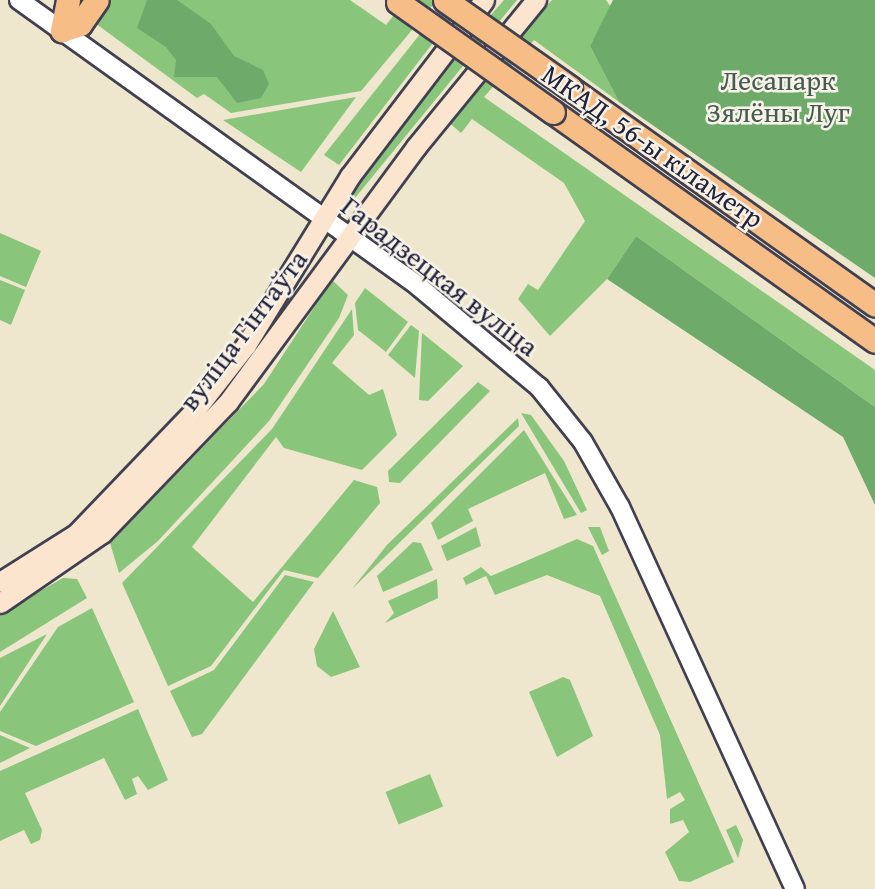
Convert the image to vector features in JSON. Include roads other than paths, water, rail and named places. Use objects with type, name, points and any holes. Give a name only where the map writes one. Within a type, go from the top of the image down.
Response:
[{"type":"highway","points":[[68,0],[62,30],[80,24],[97,0]]},
{"type":"highway","name":"МКАД, 56-ы кіламетр","points":[[445,0],[875,305]]},
{"type":"highway","name":"МКАД, 56-ы кіламетр","points":[[397,1],[875,341]]},
{"type":"main road","name":"вуліца Гінтаўта","points":[[0,582],[76,534],[147,465],[230,369],[351,176],[484,0]]},
{"type":"main road","name":"вуліца Гінтаўта","points":[[0,603],[102,533],[228,402],[349,236],[491,51],[536,0]]},
{"type":"street","name":"Гарадзецкая вуліца","points":[[19,0],[349,236],[495,345],[583,442],[686,645],[795,889]]},
{"type":"park label","name":"Лесапарк Зялёны Луг","points":[[778,96]]}]
